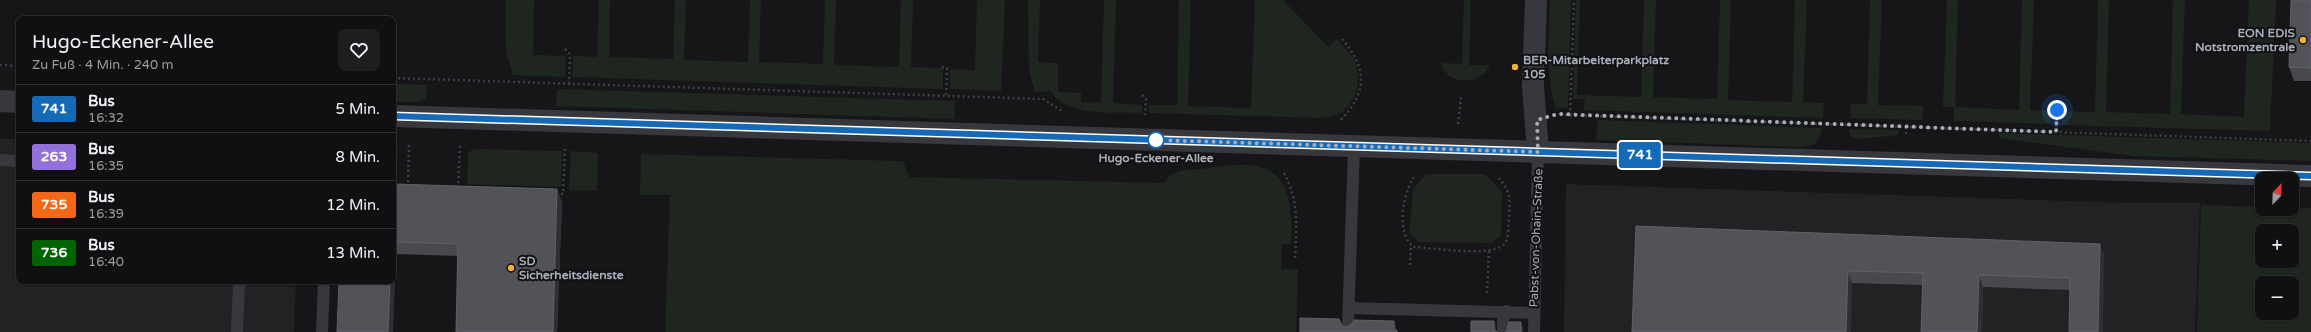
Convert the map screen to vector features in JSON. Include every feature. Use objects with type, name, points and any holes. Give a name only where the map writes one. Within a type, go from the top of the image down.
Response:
[{"type":"street","name":"Pabst-von-Ohain-Straße","points":[[1536,0],[1533,86],[1537,120],[1538,152]]},
{"type":"street","points":[[0,101],[16,102]]},
{"type":"street","points":[[396,116],[2311,176]]},
{"type":"lane","points":[[1348,325],[1354,146]]},
{"type":"lane","name":"Pabst-von-Ohain-Straße","points":[[1534,332],[1533,313],[1538,152]]},
{"type":"lane","points":[[0,160],[16,161]]},
{"type":"lane","points":[[237,332],[239,284]]},
{"type":"lane","points":[[322,332],[324,284]]},
{"type":"lane","points":[[1349,308],[1506,311],[1533,313]]},
{"type":"lane","points":[[1503,332],[1503,320],[1506,311]]},
{"type":"path","points":[[1570,115],[1574,0]]},
{"type":"path","points":[[1341,120],[1356,100],[1360,87],[1361,69],[1355,54],[1342,39]]},
{"type":"path","points":[[565,49],[570,54],[568,84]]},
{"type":"path","points":[[0,65],[16,66]]},
{"type":"path","points":[[942,67],[947,68],[946,97]]},
{"type":"path","points":[[396,78],[1043,99],[1066,114]]},
{"type":"path","points":[[1142,96],[1146,99],[1145,119]]},
{"type":"path","points":[[1458,125],[1461,97]]},
{"type":"path","points":[[2056,132],[2057,110]]},
{"type":"path","points":[[1537,120],[1558,114],[2311,141]]},
{"type":"path","points":[[1335,121],[1349,121]]},
{"type":"path","points":[[1450,124],[1465,125]]},
{"type":"path","points":[[1906,127],[1906,136]]},
{"type":"path","points":[[408,189],[409,144]]},
{"type":"path","points":[[451,191],[458,191],[460,145]]},
{"type":"path","points":[[548,194],[563,194],[566,148]]},
{"type":"path","points":[[1284,173],[1294,195],[1297,212],[1295,261]]},
{"type":"path","points":[[1410,265],[1411,245],[1404,233],[1403,223],[1406,189],[1414,177]]},
{"type":"path","points":[[1411,245],[1414,247],[1489,250],[1504,244],[1508,236],[1510,200],[1508,188],[1499,178]]},
{"type":"path","points":[[400,189],[415,190]]},
{"type":"path","points":[[1486,311],[1489,250]]},
{"type":"shaded area","points":[[505,0],[534,0],[533,55],[566,56],[565,77],[513,75],[506,51]]},
{"type":"shaded area","points":[[599,0],[610,0],[609,57],[673,59],[675,0],[686,0],[684,60],[748,62],[750,0],[761,0],[759,62],[823,64],[825,0],[836,0],[834,65],[899,67],[901,0],[913,0],[911,67],[943,68],[943,89],[572,77],[573,56],[597,57]]},
{"type":"shaded area","points":[[977,0],[1005,0],[1001,91],[950,89],[950,69],[975,70]]},
{"type":"shaded area","points":[[1028,0],[1040,0],[1038,62],[1058,63],[1058,92],[1081,93],[1081,102],[1101,103],[1104,0],[1116,0],[1113,103],[1142,105],[1142,113],[1106,112],[1079,109],[1067,105],[1058,99],[1051,91],[1035,92],[1029,70]]},
{"type":"shaded area","points":[[1179,0],[1191,0],[1188,106],[1251,108],[1255,0],[1283,0],[1328,47],[1337,39],[1347,50],[1353,58],[1358,73],[1356,90],[1349,105],[1344,111],[1335,116],[1321,118],[1149,113],[1149,105],[1177,105]]},
{"type":"shaded area","points":[[1464,0],[1471,0],[1469,65],[1490,65],[1486,72],[1472,80],[1457,79],[1450,76],[1444,71],[1441,63],[1462,64]]},
{"type":"shaded area","points":[[1550,0],[1571,0],[1568,108],[1556,109],[1550,82],[1548,55]]},
{"type":"shaded area","points":[[1576,0],[1580,0],[1577,95],[1641,97],[1644,0],[1656,0],[1653,97],[1717,99],[1720,0],[1731,0],[1728,100],[1792,102],[1795,0],[1807,0],[1803,102],[1824,103],[1823,118],[1584,110],[1585,99],[1573,99]]},
{"type":"shaded area","points":[[1870,0],[1882,0],[1878,105],[1923,106],[1922,120],[1850,118],[1851,104],[1867,104]]},
{"type":"shaded area","points":[[1947,0],[1958,0],[1955,107],[2019,110],[2022,0],[2034,0],[2030,110],[2051,111],[2050,124],[1954,121],[1954,107],[1943,107]]},
{"type":"shaded area","points":[[2098,0],[2109,0],[2106,112],[2170,114],[2173,0],[2185,0],[2181,114],[2244,117],[2249,0],[2276,0],[2270,131],[2062,125],[2062,111],[2095,112]]},
{"type":"shaded area","points":[[396,84],[427,85],[426,99],[416,102],[396,102]]},
{"type":"shaded area","points":[[557,89],[955,101],[954,119],[556,106]]},
{"type":"shaded area","points":[[1598,120],[1822,128],[1820,136],[1815,144],[1801,147],[1596,140]]},
{"type":"shaded area","points":[[1850,129],[1899,130],[1898,135],[1859,139],[1850,136]]},
{"type":"shaded area","points":[[1999,133],[2311,143],[2311,161],[2133,156],[1999,138]]},
{"type":"shaded area","points":[[0,139],[16,139],[16,284],[296,284],[294,332],[0,332]]},
{"type":"shaded area","points":[[396,147],[398,147],[396,182]]},
{"type":"shaded area","points":[[476,149],[562,151],[561,187],[467,184],[468,152]]},
{"type":"shaded area","points":[[571,151],[598,153],[597,191],[569,190]]},
{"type":"shaded area","points":[[641,154],[903,161],[909,177],[1164,183],[1172,174],[1190,170],[1232,165],[1251,165],[1266,169],[1277,176],[1285,187],[1289,202],[1291,244],[1282,244],[1281,269],[1298,270],[1296,332],[665,332],[670,195],[640,195]]},
{"type":"shaded area","points":[[1426,174],[1485,174],[1502,192],[1501,236],[1492,243],[1419,242],[1409,233],[1413,189]]},
{"type":"shaded area","points":[[1566,184],[2130,203],[2200,203],[2195,332],[1564,332]]},
{"type":"shaded area","points":[[2201,205],[2255,207],[2255,216],[2299,216],[2299,208],[2311,208],[2311,332],[2197,332]]},
{"type":"building","name":"EON EDIS Notstromzentrale","points":[[2291,0],[2311,0],[2311,68],[2289,67]]},
{"type":"building","name":"SD Sicherheitsdienste","points":[[396,184],[557,189],[553,332],[456,332],[458,244],[396,242]]},
{"type":"building","points":[[1636,226],[2100,244],[2098,332],[2069,332],[2070,278],[1979,275],[1977,332],[1921,332],[1923,273],[1848,271],[1846,332],[1632,332]]},
{"type":"building","points":[[339,284],[390,284],[388,332],[337,332]]},
{"type":"building","points":[[1300,318],[1339,319],[1342,326],[1346,327],[1352,324],[1354,320],[1394,321],[1394,330],[1397,330],[1397,332],[1300,332]]},
{"type":"building","points":[[1471,321],[1494,321],[1494,330],[1497,332],[1471,332]]},
{"type":"building","points":[[1509,322],[1521,322],[1521,332],[1505,332],[1507,331]]},
{"type":"bus line","name":"741","points":[[396,116],[2311,176]]},
{"type":"place","name":"EON EDIS Notstromzentrale","points":[[2303,40]]},
{"type":"place","name":"BER-Mitarbeiterparkplatz 105","points":[[1515,67]]},
{"type":"place","name":"Hugo-Eckener-Allee","points":[[1156,140]]},
{"type":"place","name":"SD Sicherheitsdienste","points":[[511,268]]},
{"type":"route","points":[[1156,140],[1538,152],[1537,120],[1558,114],[2056,132],[2057,110]]}]
